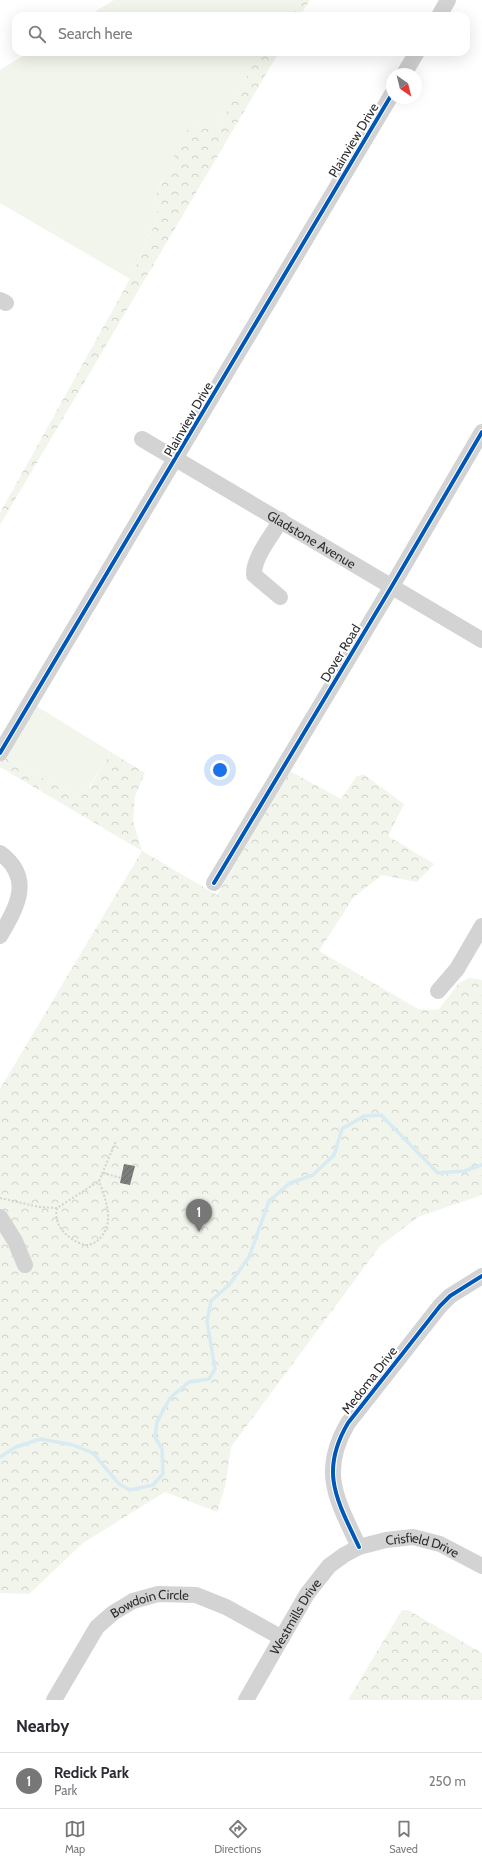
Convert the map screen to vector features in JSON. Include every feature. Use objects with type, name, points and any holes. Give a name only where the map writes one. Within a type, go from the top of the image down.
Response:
[{"type":"street","points":[[441,12],[448,0]]},
{"type":"street","points":[[408,68],[415,56]]},
{"type":"street","name":"Plainview Drive","points":[[0,753],[176,460],[386,104]]},
{"type":"street","name":"Dover Road","points":[[214,883],[392,586],[482,432]]},
{"type":"street","name":"Gladstone Avenue","points":[[142,438],[176,460],[281,520],[482,640]]},
{"type":"street","points":[[280,597],[254,575],[254,569],[256,561],[281,520]]},
{"type":"street","points":[[0,853],[10,863],[20,883],[20,895],[17,905],[0,936]]},
{"type":"street","points":[[438,991],[457,969],[482,926]]},
{"type":"street","points":[[0,1217],[15,1242],[25,1265]]},
{"type":"street","name":"Medoma Drive","points":[[359,1547],[340,1506],[333,1478],[334,1458],[338,1440],[348,1423],[440,1306],[450,1296],[482,1276]]},
{"type":"street","name":"Crisfield Drive","points":[[359,1547],[386,1540],[414,1537],[440,1544],[482,1566]]},
{"type":"street","name":"Westmills Drive","points":[[246,1700],[307,1594],[329,1566],[344,1554],[359,1547]]},
{"type":"street","name":"Bowdoin Circle","points":[[54,1700],[97,1628],[112,1613],[133,1601],[158,1594],[196,1594],[226,1607],[282,1638]]},
{"type":"path","points":[[0,1198],[39,1207],[57,1208],[99,1181],[116,1141]]},
{"type":"path","points":[[103,1173],[121,1178]]},
{"type":"path","points":[[57,1208],[56,1217],[58,1225],[67,1236],[84,1246],[93,1244],[100,1239],[108,1220],[104,1194],[99,1181]]},
{"type":"green space","points":[[114,0],[291,0],[284,12],[94,12]]},
{"type":"green space","points":[[291,0],[310,0],[302,12],[284,12]]},
{"type":"green space","points":[[23,56],[259,56],[216,130],[193,127],[162,181],[156,195],[158,216],[130,279],[0,203],[0,70]]},
{"type":"green space","points":[[259,56],[277,56],[0,525],[0,513],[130,279],[158,217],[156,195],[186,131],[193,127],[216,130]]},
{"type":"green space","points":[[33,704],[111,752],[89,787],[79,792],[69,793],[3,756]]},
{"type":"green space","points":[[111,752],[145,773],[135,796],[133,821],[142,851],[0,767],[0,761],[3,756],[69,793],[79,792],[90,787]]},
{"type":"green space","points":[[290,771],[341,799],[356,777],[363,774],[404,804],[388,836],[434,864],[417,882],[382,875],[353,898],[319,951],[418,1009],[439,1009],[459,983],[469,978],[482,980],[482,1195],[418,1217],[380,1246],[231,1447],[225,1487],[217,1512],[165,1492],[83,1543],[29,1594],[0,1593],[0,1089],[142,851],[217,895]]},
{"type":"green space","points":[[402,1610],[408,1610],[482,1653],[482,1700],[348,1700]]},
{"type":"building","points":[[124,1164],[135,1166],[130,1185],[120,1183]]},
{"type":"waterway","points":[[0,1457],[16,1447],[41,1439],[73,1445],[93,1453],[119,1484],[130,1490],[153,1485],[163,1474],[162,1449],[155,1437],[157,1422],[170,1398],[189,1382],[209,1379],[215,1369],[207,1321],[211,1301],[229,1285],[249,1257],[269,1201],[290,1183],[313,1175],[334,1155],[342,1129],[364,1116],[381,1115],[438,1173],[464,1171],[482,1165]]},
{"type":"cycle path","points":[[0,753],[386,104]]},
{"type":"cycle path","points":[[214,883],[392,586],[482,432]]},
{"type":"cycle path","points":[[359,1547],[344,1515],[334,1486],[334,1456],[339,1440],[348,1423],[440,1306],[450,1296],[482,1276]]},
{"type":"place","name":"Redick Park","points":[[199,1232]]}]
